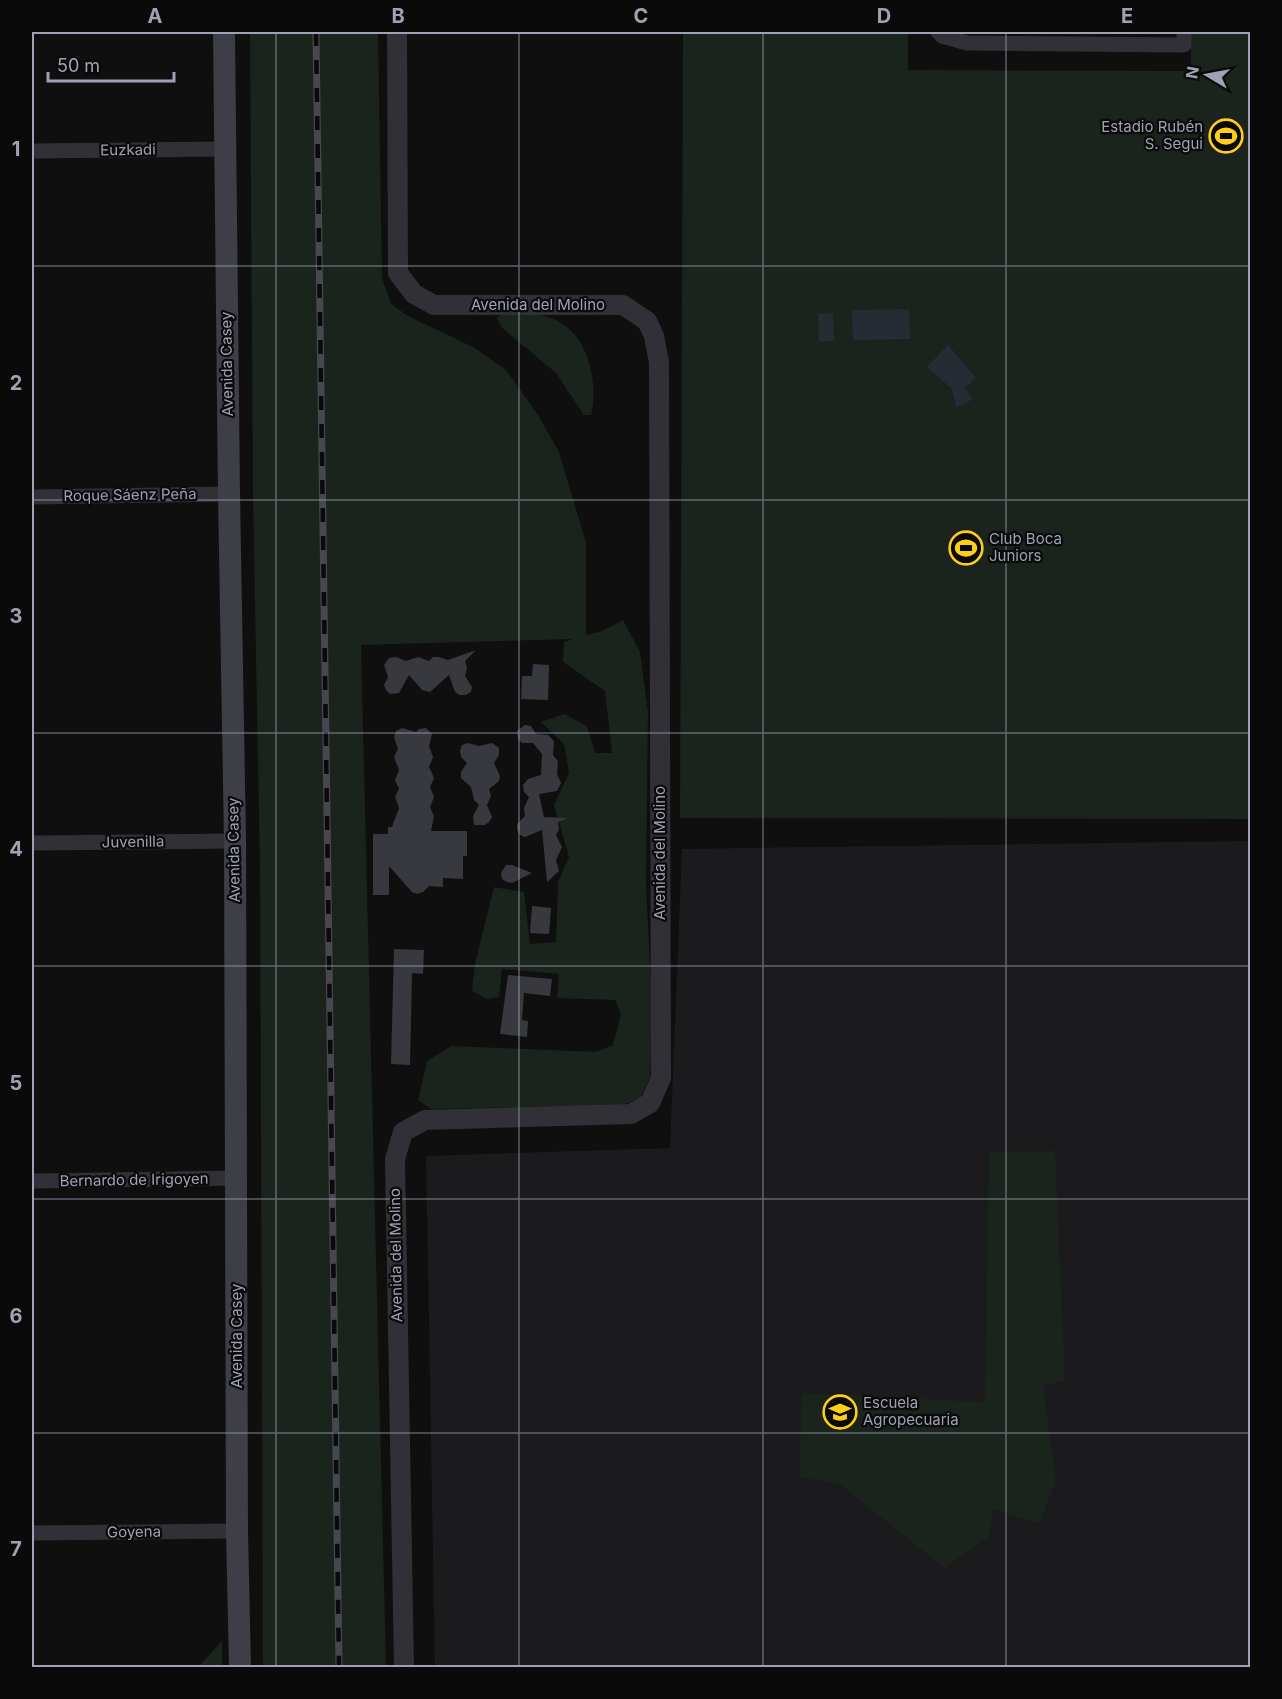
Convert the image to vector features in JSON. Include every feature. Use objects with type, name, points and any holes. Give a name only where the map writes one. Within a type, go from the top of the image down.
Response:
[{"type":"main road","name":"Avenida Casey","points":[[224,32],[234,841],[237,1531],[240,1668]]},
{"type":"street","name":"Avenida del Molino","points":[[397,32],[399,273],[414,294],[434,305],[623,305],[647,321],[654,336],[659,386],[661,1078],[650,1103],[631,1114],[425,1120],[403,1132],[394,1158],[404,1668]]},
{"type":"street","points":[[940,34],[967,43],[1184,38]]},
{"type":"street","name":"Euzkadi","points":[[32,151],[225,149]]},
{"type":"street","name":"Roque Sáenz Peña","points":[[32,497],[229,494]]},
{"type":"street","name":"Juvenilla","points":[[32,843],[234,841]]},
{"type":"street","name":"Bernardo de Irigoyen","points":[[32,1181],[237,1178]]},
{"type":"street","name":"Goyena","points":[[32,1533],[237,1531]]},
{"type":"shaded area","points":[[250,32],[378,32],[382,278],[391,304],[408,316],[475,348],[507,371],[538,415],[559,452],[586,543],[586,635],[602,631],[623,620],[640,652],[648,712],[646,887],[653,1021],[650,1077],[641,1097],[623,1105],[431,1109],[418,1100],[427,1061],[451,1046],[596,1052],[613,1045],[621,1014],[615,1000],[557,998],[559,974],[502,969],[499,997],[487,999],[472,991],[475,964],[494,887],[524,892],[530,944],[556,942],[558,882],[569,857],[554,805],[569,773],[564,744],[541,722],[564,714],[587,726],[595,753],[612,753],[605,691],[563,662],[564,642],[573,639],[361,645],[386,1667],[263,1667],[260,865],[253,496]]},
{"type":"shaded area","name":"Club Boca Juniors","points":[[683,32],[908,32],[908,70],[1191,71],[1191,32],[1250,32],[1250,819],[680,818]]},
{"type":"shaded area","points":[[909,309],[910,339],[853,340],[852,310]]},
{"type":"shaded area","points":[[514,313],[551,318],[574,334],[582,345],[592,373],[591,415],[584,415],[556,373],[501,327],[497,318]]},
{"type":"shaded area","points":[[833,313],[834,341],[819,341],[818,314]]},
{"type":"shaded area","points":[[948,345],[976,378],[965,388],[973,399],[956,408],[952,389],[927,367]]},
{"type":"shaded area","name":"Escuela Agropecuaria","points":[[1250,841],[1250,1667],[435,1667],[426,1156],[670,1148],[682,849]]},
{"type":"shaded area","points":[[1055,1151],[1065,1380],[1043,1386],[1056,1481],[1039,1524],[994,1509],[988,1537],[945,1568],[839,1484],[799,1477],[802,1393],[985,1402],[989,1152]]},
{"type":"shaded area","points":[[222,1641],[222,1667],[198,1667]]},
{"type":"building","points":[[476,650],[465,661],[467,667],[465,676],[472,687],[471,692],[466,695],[455,692],[449,675],[430,692],[422,690],[409,675],[399,693],[390,694],[386,690],[384,685],[388,677],[384,665],[389,658],[396,657],[406,661],[418,657],[429,661],[433,657],[439,657],[448,660]]},
{"type":"building","points":[[533,664],[549,665],[548,700],[521,699],[522,676],[532,676]]},
{"type":"building","points":[[525,725],[531,726],[536,734],[548,735],[554,741],[553,755],[558,761],[557,774],[561,783],[557,791],[539,794],[544,817],[568,818],[558,822],[559,830],[556,835],[562,847],[556,860],[559,871],[547,882],[542,830],[525,837],[517,830],[517,824],[525,816],[524,808],[529,797],[524,792],[523,785],[528,779],[541,775],[542,754],[533,743],[522,743],[518,739],[517,731]]},
{"type":"building","points":[[402,728],[416,732],[426,728],[432,734],[429,746],[433,757],[429,767],[434,778],[430,787],[434,797],[430,807],[434,816],[431,831],[467,831],[467,856],[463,856],[463,879],[443,878],[443,887],[429,886],[417,894],[412,892],[389,866],[389,895],[373,895],[373,834],[388,834],[388,827],[392,827],[399,808],[395,797],[399,789],[395,780],[399,770],[394,757],[398,749],[394,737],[396,731]]},
{"type":"building","points":[[468,743],[479,746],[492,743],[499,748],[499,755],[494,763],[500,776],[499,781],[489,789],[491,796],[487,805],[492,817],[485,825],[474,825],[473,816],[479,805],[474,800],[471,787],[461,778],[461,772],[467,763],[461,757],[460,751],[462,745]]},
{"type":"building","points":[[506,865],[532,873],[512,883],[507,882],[502,879],[501,873]]},
{"type":"building","points":[[532,906],[551,908],[549,934],[530,933]]},
{"type":"building","points":[[394,949],[424,950],[423,974],[412,973],[410,1065],[391,1064]]},
{"type":"building","points":[[508,975],[552,979],[550,996],[524,993],[522,1020],[528,1021],[527,1037],[500,1034]]},
{"type":"railway","points":[[316,32],[339,1668]]},
{"type":"place","name":"Estadio Rubén S. Segui","points":[[1226,136]]},
{"type":"place","name":"Club Boca Juniors","points":[[966,548]]},
{"type":"place","name":"Escuela Agropecuaria","points":[[840,1412]]}]
